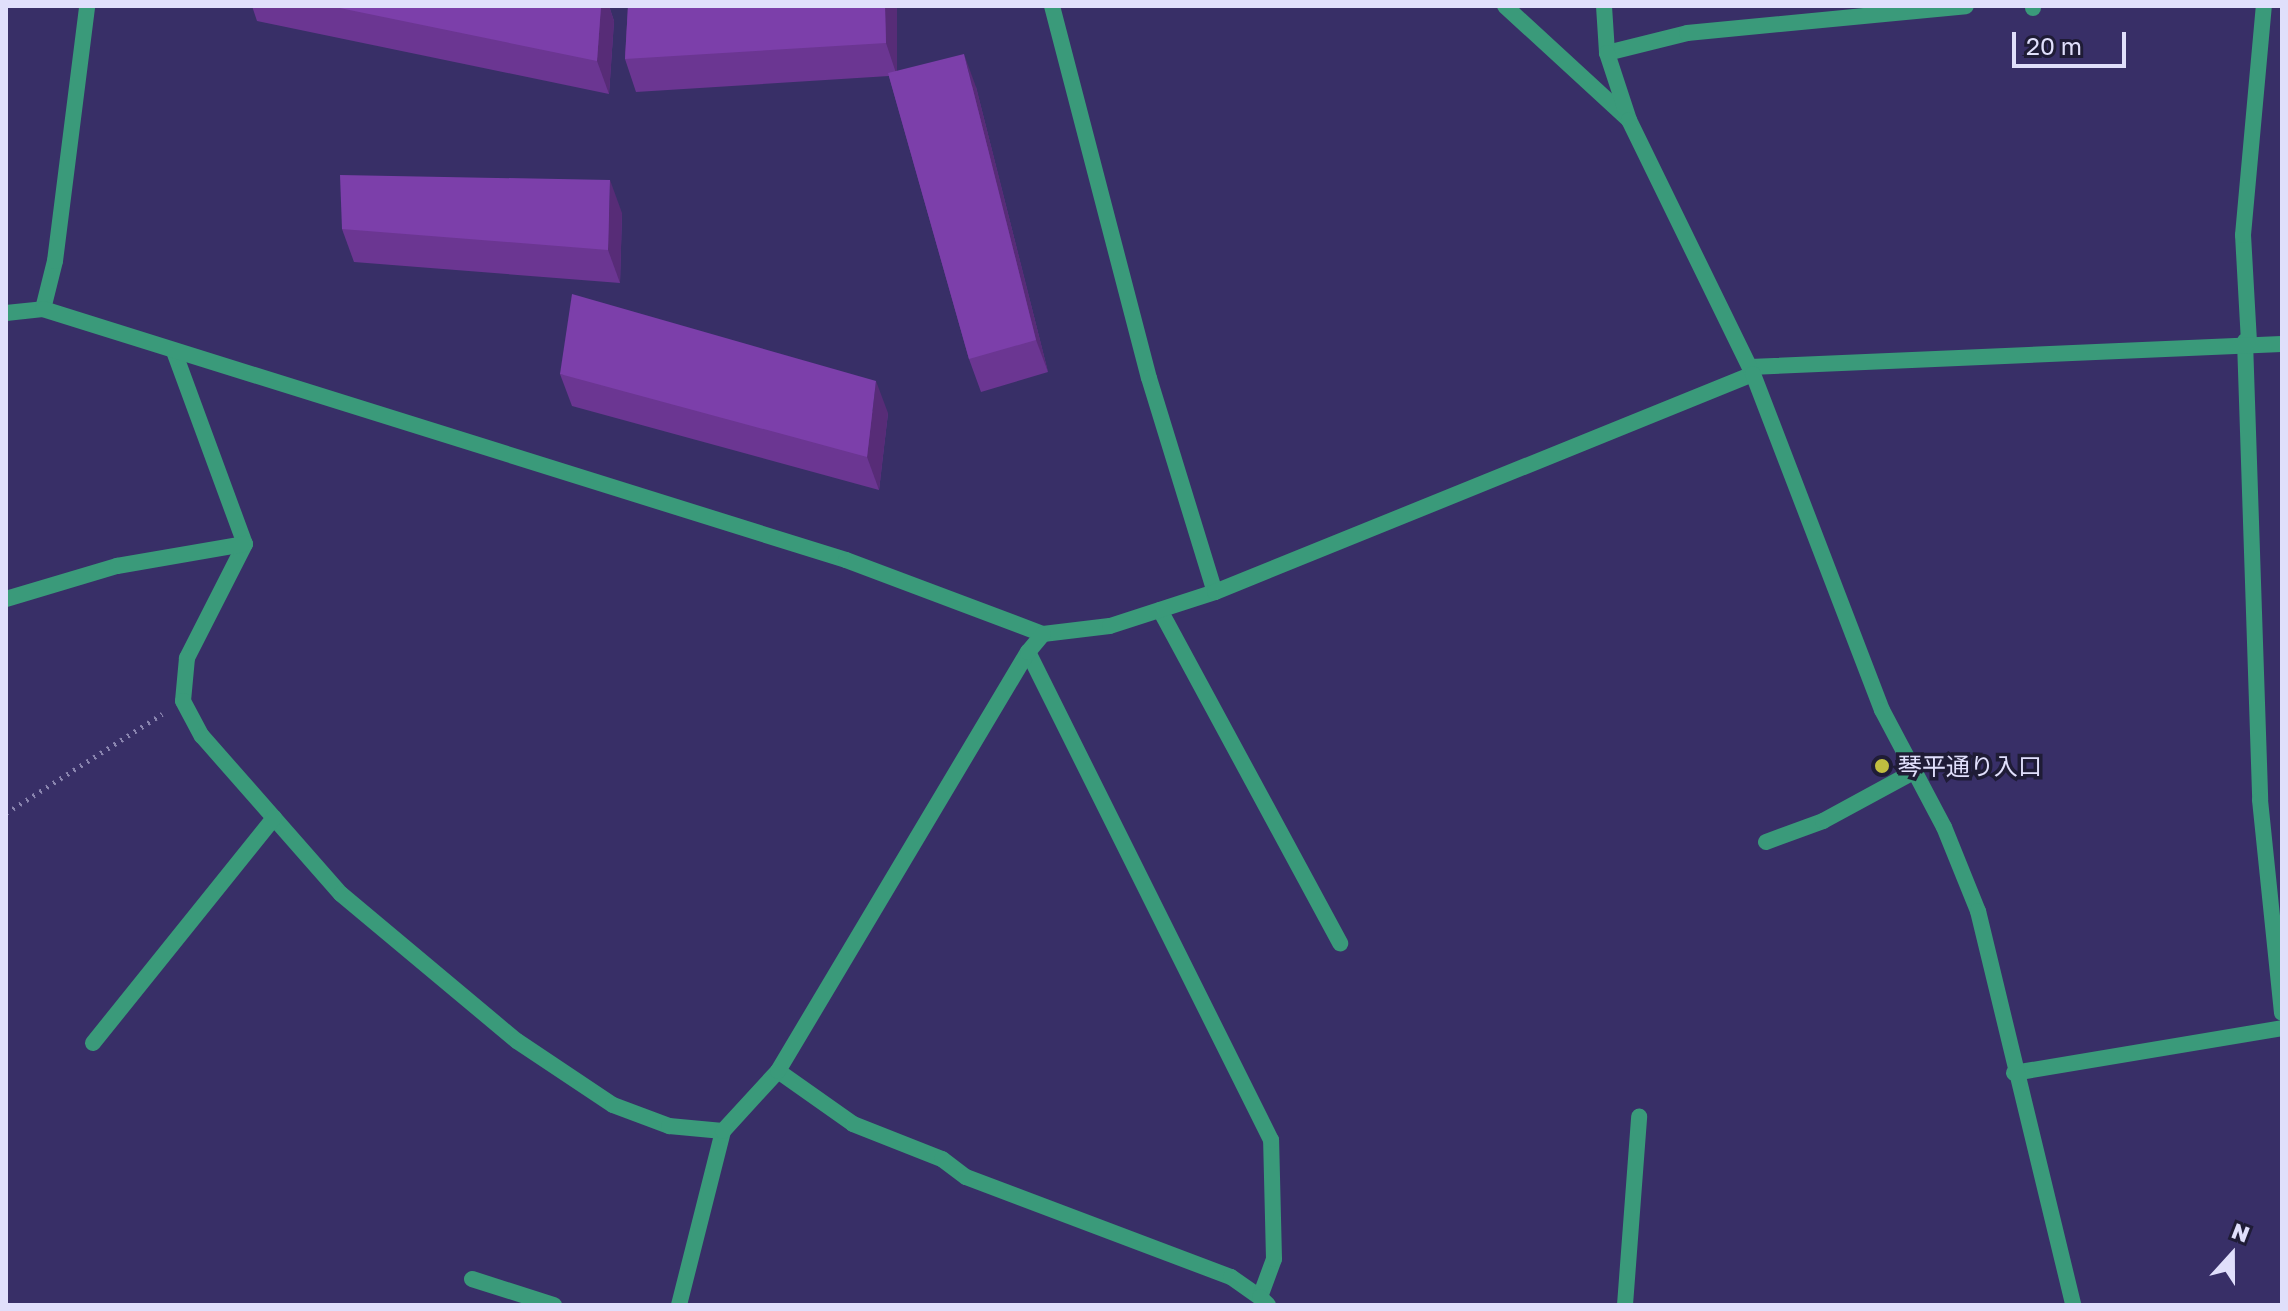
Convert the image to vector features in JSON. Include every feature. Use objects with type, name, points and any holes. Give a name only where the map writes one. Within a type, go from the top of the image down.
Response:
[{"type":"street","points":[[43,309],[55,261],[87,6]]},
{"type":"street","points":[[1052,6],[1149,378],[1215,592]]},
{"type":"street","points":[[1505,6],[1629,120]]},
{"type":"street","points":[[1604,6],[1607,53],[1629,120],[1752,370],[1882,710],[1915,771],[1978,911],[2014,1073],[2073,1305]]},
{"type":"street","points":[[1607,53],[1687,33],[1891,10],[1966,6]]},
{"type":"street","points":[[2264,6],[2243,235],[2260,800],[2282,1013]]},
{"type":"street","points":[[6,313],[43,309],[175,354],[846,560],[1043,634],[1110,626],[1215,592],[1752,370],[2247,342],[2282,344]]},
{"type":"street","points":[[175,354],[245,544],[187,658],[183,701],[202,736],[341,894],[517,1041],[613,1105],[669,1126],[723,1131]]},
{"type":"street","points":[[6,599],[117,566],[245,544]]},
{"type":"street","points":[[1160,610],[1340,943]]},
{"type":"street","points":[[679,1305],[723,1131],[778,1071],[1028,652],[1043,634]]},
{"type":"street","points":[[778,1071],[853,1124],[942,1159],[966,1177],[1231,1277],[1264,1301],[1274,1259],[1271,1140],[1028,652]]},
{"type":"street","points":[[1766,842],[1823,821],[1915,771]]},
{"type":"street","points":[[93,1043],[274,818]]},
{"type":"street","points":[[2014,1073],[2282,1028]]},
{"type":"street","points":[[1625,1305],[1639,1117]]},
{"type":"street","points":[[472,1279],[554,1305]]},
{"type":"path","points":[[6,813],[183,701]]},
{"type":"building","points":[[330,6],[601,6],[597,61]]},
{"type":"building","points":[[628,6],[885,6],[886,43],[625,59]]},
{"type":"building","points":[[964,54],[1036,340],[969,359],[888,73]]},
{"type":"building","points":[[340,175],[610,180],[608,250],[342,229]]},
{"type":"building","points":[[572,294],[876,381],[867,457],[560,374]]},
{"type":"place","name":"琴平通り入口","points":[[1882,766]]}]
